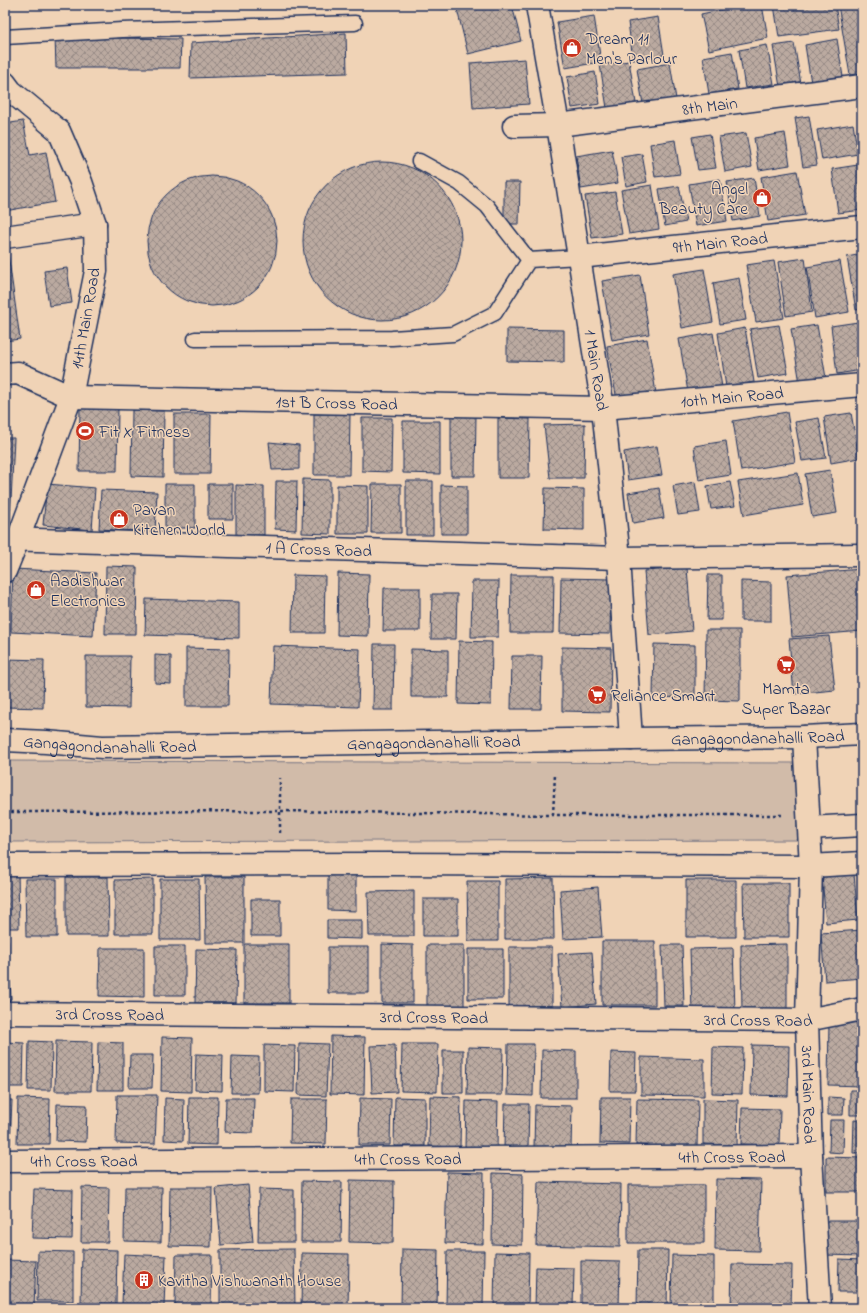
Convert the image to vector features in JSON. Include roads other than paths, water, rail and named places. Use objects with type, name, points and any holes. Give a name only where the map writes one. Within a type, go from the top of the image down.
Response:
[{"type":"street","name":"1 Main Road","points":[[540,5],[603,408],[619,558],[631,739]]},
{"type":"street","name":"8th Main","points":[[514,126],[558,125],[862,86]]},
{"type":"street","name":"14th Main Road","points":[[5,571],[12,539],[71,397],[96,272],[95,224],[81,182],[59,131],[7,89]]},
{"type":"street","points":[[5,237],[95,224]]},
{"type":"street","name":"9th Main Road","points":[[579,257],[862,227]]},
{"type":"street","points":[[5,374],[18,373],[71,397]]},
{"type":"street","name":"10th Main Road","points":[[603,408],[862,385]]},
{"type":"street","name":"1st B Cross Road","points":[[71,397],[603,408]]},
{"type":"street","name":"1 A Cross Road","points":[[12,539],[619,558],[862,555]]},
{"type":"street","name":"Gangagondanahalli Road","points":[[5,740],[102,747],[804,737],[862,734]]},
{"type":"street","name":"3rd Main Road","points":[[804,737],[811,866],[807,1020],[811,1156],[820,1308]]},
{"type":"street","points":[[809,822],[862,825]]},
{"type":"street","points":[[5,865],[389,864],[811,866],[862,863]]},
{"type":"street","name":"3rd Cross Road","points":[[5,1013],[807,1020],[862,1009]]},
{"type":"street","name":"4th Cross Road","points":[[5,1160],[811,1156]]},
{"type":"lane","points":[[5,36],[122,30],[355,23]]},
{"type":"lane","points":[[419,161],[459,183],[487,206],[529,260]]},
{"type":"lane","points":[[529,260],[579,257]]},
{"type":"lane","points":[[195,339],[392,338],[453,334],[495,313],[529,260]]},
{"type":"place","name":"Dream 11 Men's Parlour","points":[[572,48]]},
{"type":"place","name":"Angel Beauty Care","points":[[762,198]]},
{"type":"place","name":"Fit X Fitness","points":[[85,431]]},
{"type":"place","name":"Pavan Kitchen World","points":[[119,519]]},
{"type":"place","name":"Aadishwar Electronics","points":[[36,590]]},
{"type":"place","name":"Mamta Super Bazar","points":[[786,665]]},
{"type":"place","name":"Reliance Smart","points":[[597,695]]},
{"type":"place","name":"Kavitha Vishwanath House","points":[[144,1280]]}]
